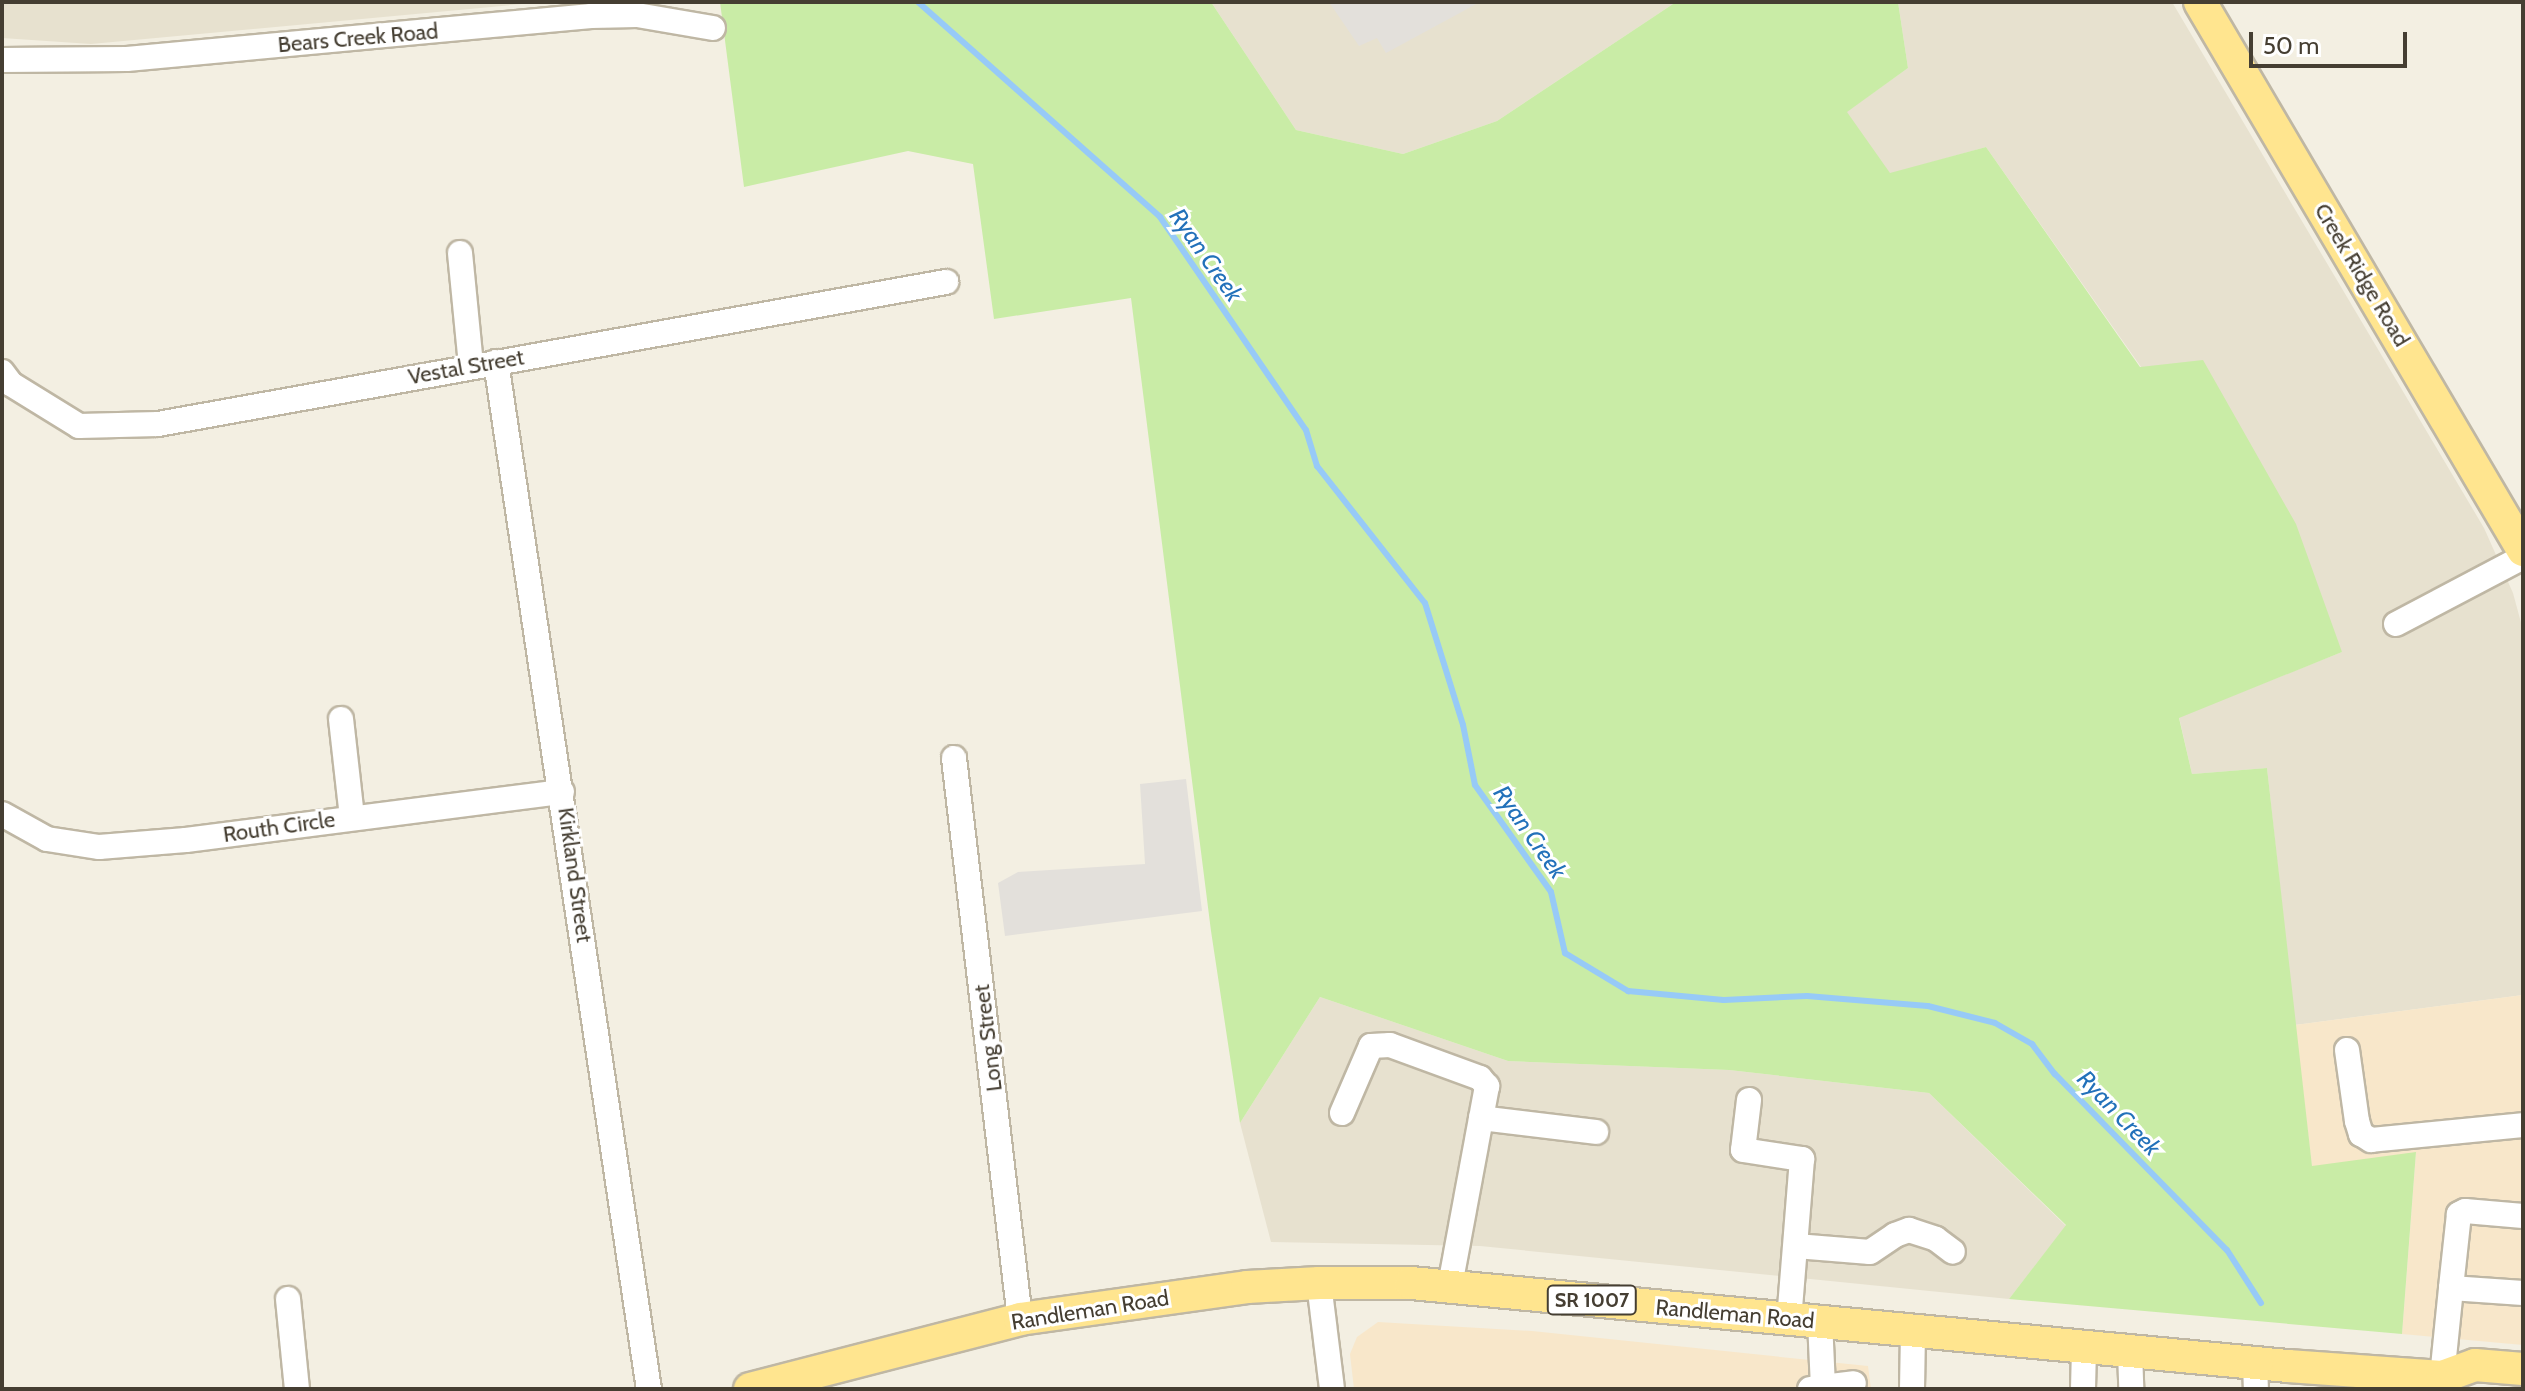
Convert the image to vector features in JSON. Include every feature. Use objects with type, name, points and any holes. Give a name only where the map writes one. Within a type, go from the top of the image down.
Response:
[{"type":"main road","name":"Creek Ridge Road","points":[[2200,2],[2522,543]]},
{"type":"main road","name":"Randleman Road","points":[[750,1389],[1020,1319],[1247,1287],[1319,1283],[1450,1286],[2130,1351],[2256,1376],[2449,1385],[2475,1365],[2523,1369]]},
{"type":"street","name":"Bears Creek Road","points":[[2,60],[127,59],[591,16],[637,15],[713,28]]},
{"type":"street","points":[[460,253],[471,366]]},
{"type":"street","name":"Vestal Street","points":[[2,372],[11,384],[79,426],[158,424],[946,282]]},
{"type":"street","name":"Kirkland Street","points":[[496,362],[649,1389]]},
{"type":"street","points":[[2396,624],[2522,543]]},
{"type":"street","points":[[341,719],[352,817]]},
{"type":"street","name":"Long Street","points":[[954,758],[1020,1319]]},
{"type":"street","name":"Routh Circle","points":[[2,814],[47,839],[99,847],[186,840],[562,792]]},
{"type":"street","points":[[1342,1113],[1371,1046],[1390,1045],[1480,1078],[1487,1086],[1450,1286]]},
{"type":"street","points":[[2347,1050],[2357,1121],[2361,1134],[2371,1140],[2523,1125]]},
{"type":"street","points":[[1749,1100],[1743,1150],[1802,1159],[1796,1246],[1816,1388],[1854,1383]]},
{"type":"street","points":[[1481,1118],[1596,1132]]},
{"type":"street","points":[[2449,1385],[2451,1288],[2459,1214],[2465,1211],[2523,1216]]},
{"type":"street","points":[[1796,1246],[1870,1252],[1895,1235],[1909,1230],[1936,1239],[1953,1252]]},
{"type":"street","points":[[1319,1283],[1332,1389]]},
{"type":"street","points":[[2451,1288],[2523,1293]]},
{"type":"street","points":[[288,1299],[297,1389]]},
{"type":"street","points":[[1912,1389],[1913,1331]]},
{"type":"street","points":[[2083,1389],[2084,1347]]},
{"type":"street","points":[[2130,1351],[2131,1389]]},
{"type":"shaded area","points":[[2,2],[544,2],[91,44],[2,38]]},
{"type":"shaded area","points":[[1211,2],[1676,2],[1497,121],[1403,154],[1296,130]]},
{"type":"shaded area","points":[[1329,2],[1480,2],[1386,53],[1377,38],[1359,46]]},
{"type":"shaded area","points":[[1898,2],[2172,2],[2484,528],[2513,593],[2523,630],[2523,995],[2295,1025],[2267,768],[2192,774],[2179,717],[2342,652],[1986,147],[1890,174],[1846,112],[1908,68]]},
{"type":"shaded area","points":[[1186,779],[1202,911],[1005,936],[998,883],[1018,872],[1145,864],[1140,784]]},
{"type":"shaded area","points":[[2523,995],[2523,1345],[2402,1334],[2416,1153],[2312,1167],[2295,1025]]},
{"type":"shaded area","points":[[1320,997],[1508,1061],[1729,1070],[1929,1093],[2066,1226],[2009,1299],[1480,1246],[1271,1242],[1240,1123]]},
{"type":"shaded area","points":[[1378,1322],[1532,1331],[1868,1366],[1871,1389],[1354,1389],[1350,1354],[1357,1337]]},
{"type":"green space","points":[[720,2],[1211,2],[1296,130],[1403,154],[1497,121],[1676,2],[1898,2],[1908,68],[1847,112],[1890,173],[1986,147],[2140,367],[2203,360],[2296,524],[2342,652],[2179,718],[2192,774],[2267,768],[2312,1166],[2416,1152],[2402,1334],[2009,1299],[2066,1225],[1929,1093],[1729,1070],[1508,1061],[1320,997],[1240,1123],[1211,931],[1131,298],[994,319],[973,164],[908,151],[744,187]]},
{"type":"waterway","name":"Ryan Creek","points":[[918,2],[1160,217],[1306,430],[1317,466],[1425,603],[1463,725],[1475,785],[1551,892],[1565,953],[1628,991],[1724,1000],[1807,996],[1928,1006],[1995,1023],[2032,1044],[2055,1074],[2227,1250],[2261,1303]]}]
